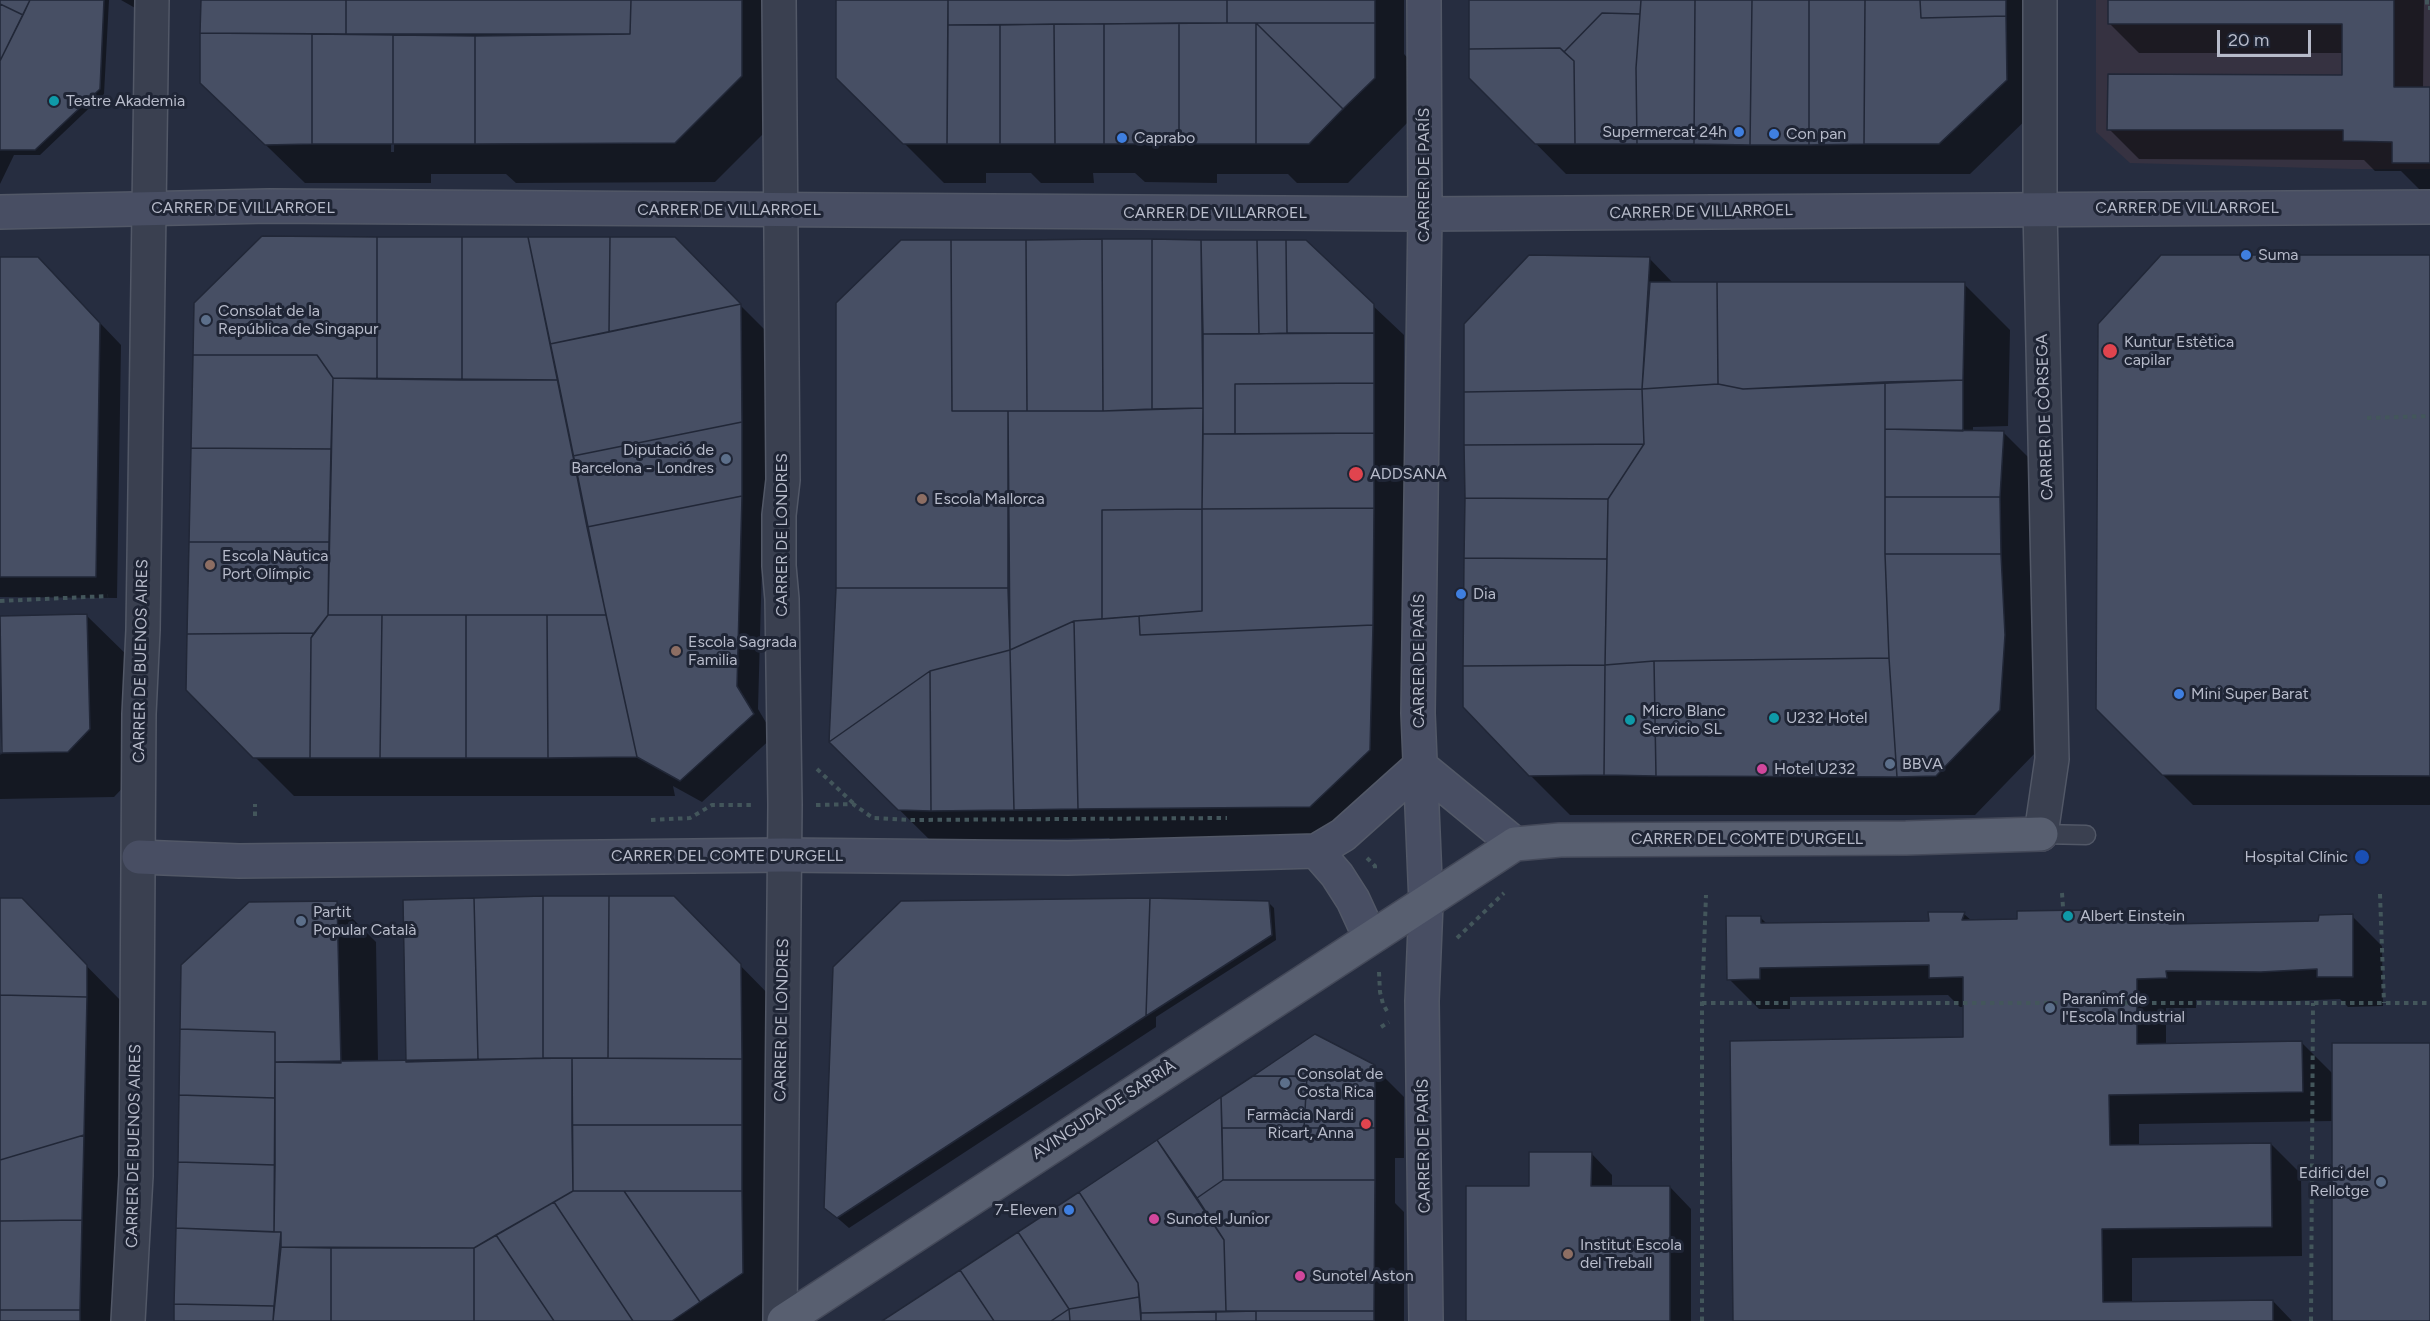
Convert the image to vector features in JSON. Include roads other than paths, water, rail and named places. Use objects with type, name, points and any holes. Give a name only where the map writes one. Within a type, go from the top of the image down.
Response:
[{"type":"main road","name":"CARRER DE PARÍS","points":[[1424,0],[1425,214],[1418,713],[1426,903],[1422,1001],[1426,1321]]},
{"type":"main road","name":"CARRER DE VILLARROEL","points":[[0,212],[280,207],[1425,214],[2430,207]]},
{"type":"main road","points":[[1370,937],[1353,900],[1337,875],[1316,851],[1343,835],[1420,766],[1515,844]]},
{"type":"main road","name":"CARRER DEL COMTE D'URGELL","points":[[1426,903],[1515,844],[1560,840],[1895,838],[2041,834]]},
{"type":"main road","name":"CARRER DEL COMTE D'URGELL","points":[[139,857],[239,861],[783,855],[1068,858],[1316,851]]},
{"type":"main road","name":"AVINGUDA DE SARRIÀ","points":[[782,1321],[1370,937],[1426,903]]},
{"type":"street","name":"CARRER DE BUENOS AIRES","points":[[128,1321],[136,1176],[139,714],[143,630],[152,0]]},
{"type":"street","name":"CARRER DE LONDRES","points":[[779,0],[783,480],[779,515],[779,567],[782,599],[783,855],[782,1321]]},
{"type":"street","name":"CARRER DE CÒRSEGA","points":[[2040,0],[2040,209],[2052,749],[2041,834]]},
{"type":"lane","name":"CARRER DEL COMTE D'URGELL","points":[[2041,834],[2086,835]]},
{"type":"place","name":"Teatre Akademia","points":[[54,101]]},
{"type":"place","name":"Supermercat 24h","points":[[1739,132]]},
{"type":"place","name":"Con pan","points":[[1774,134]]},
{"type":"place","name":"Caprabo","points":[[1122,138]]},
{"type":"place","name":"Suma","points":[[2246,255]]},
{"type":"place","name":"Consolat de la República de Singapur","points":[[206,320]]},
{"type":"place","name":"Kuntur Estètica capilar","points":[[2110,351]]},
{"type":"place","name":"Diputació de Barcelona - Londres","points":[[726,459]]},
{"type":"place","name":"ADDSANA","points":[[1356,474]]},
{"type":"place","name":"Escola Mallorca","points":[[922,499]]},
{"type":"place","name":"Escola Nàutica Port Olímpic","points":[[210,565]]},
{"type":"place","name":"Dia","points":[[1461,594]]},
{"type":"place","name":"Escola Sagrada Familia","points":[[676,651]]},
{"type":"place","name":"Mini Super Barat","points":[[2179,694]]},
{"type":"place","name":"U232 Hotel","points":[[1774,718]]},
{"type":"place","name":"Micro Blanc Servicio SL","points":[[1630,720]]},
{"type":"place","name":"BBVA","points":[[1890,764]]},
{"type":"place","name":"Hotel U232","points":[[1762,769]]},
{"type":"place","name":"Hospital Clínic","points":[[2362,857]]},
{"type":"place","name":"Albert Einstein","points":[[2068,916]]},
{"type":"place","name":"Partit Popular Català","points":[[301,921]]},
{"type":"place","name":"Paranimf de l'Escola Industrial","points":[[2050,1008]]},
{"type":"place","name":"Consolat de Costa Rica","points":[[1285,1083]]},
{"type":"place","name":"Farmàcia Nardi Ricart, Anna","points":[[1366,1124]]},
{"type":"place","name":"Edifici del Rellotge","points":[[2381,1182]]},
{"type":"place","name":"7-Eleven","points":[[1069,1210]]},
{"type":"place","name":"Sunotel Junior","points":[[1154,1219]]},
{"type":"place","name":"Institut Escola del Treball","points":[[1568,1254]]},
{"type":"place","name":"Sunotel Aston","points":[[1300,1276]]}]
